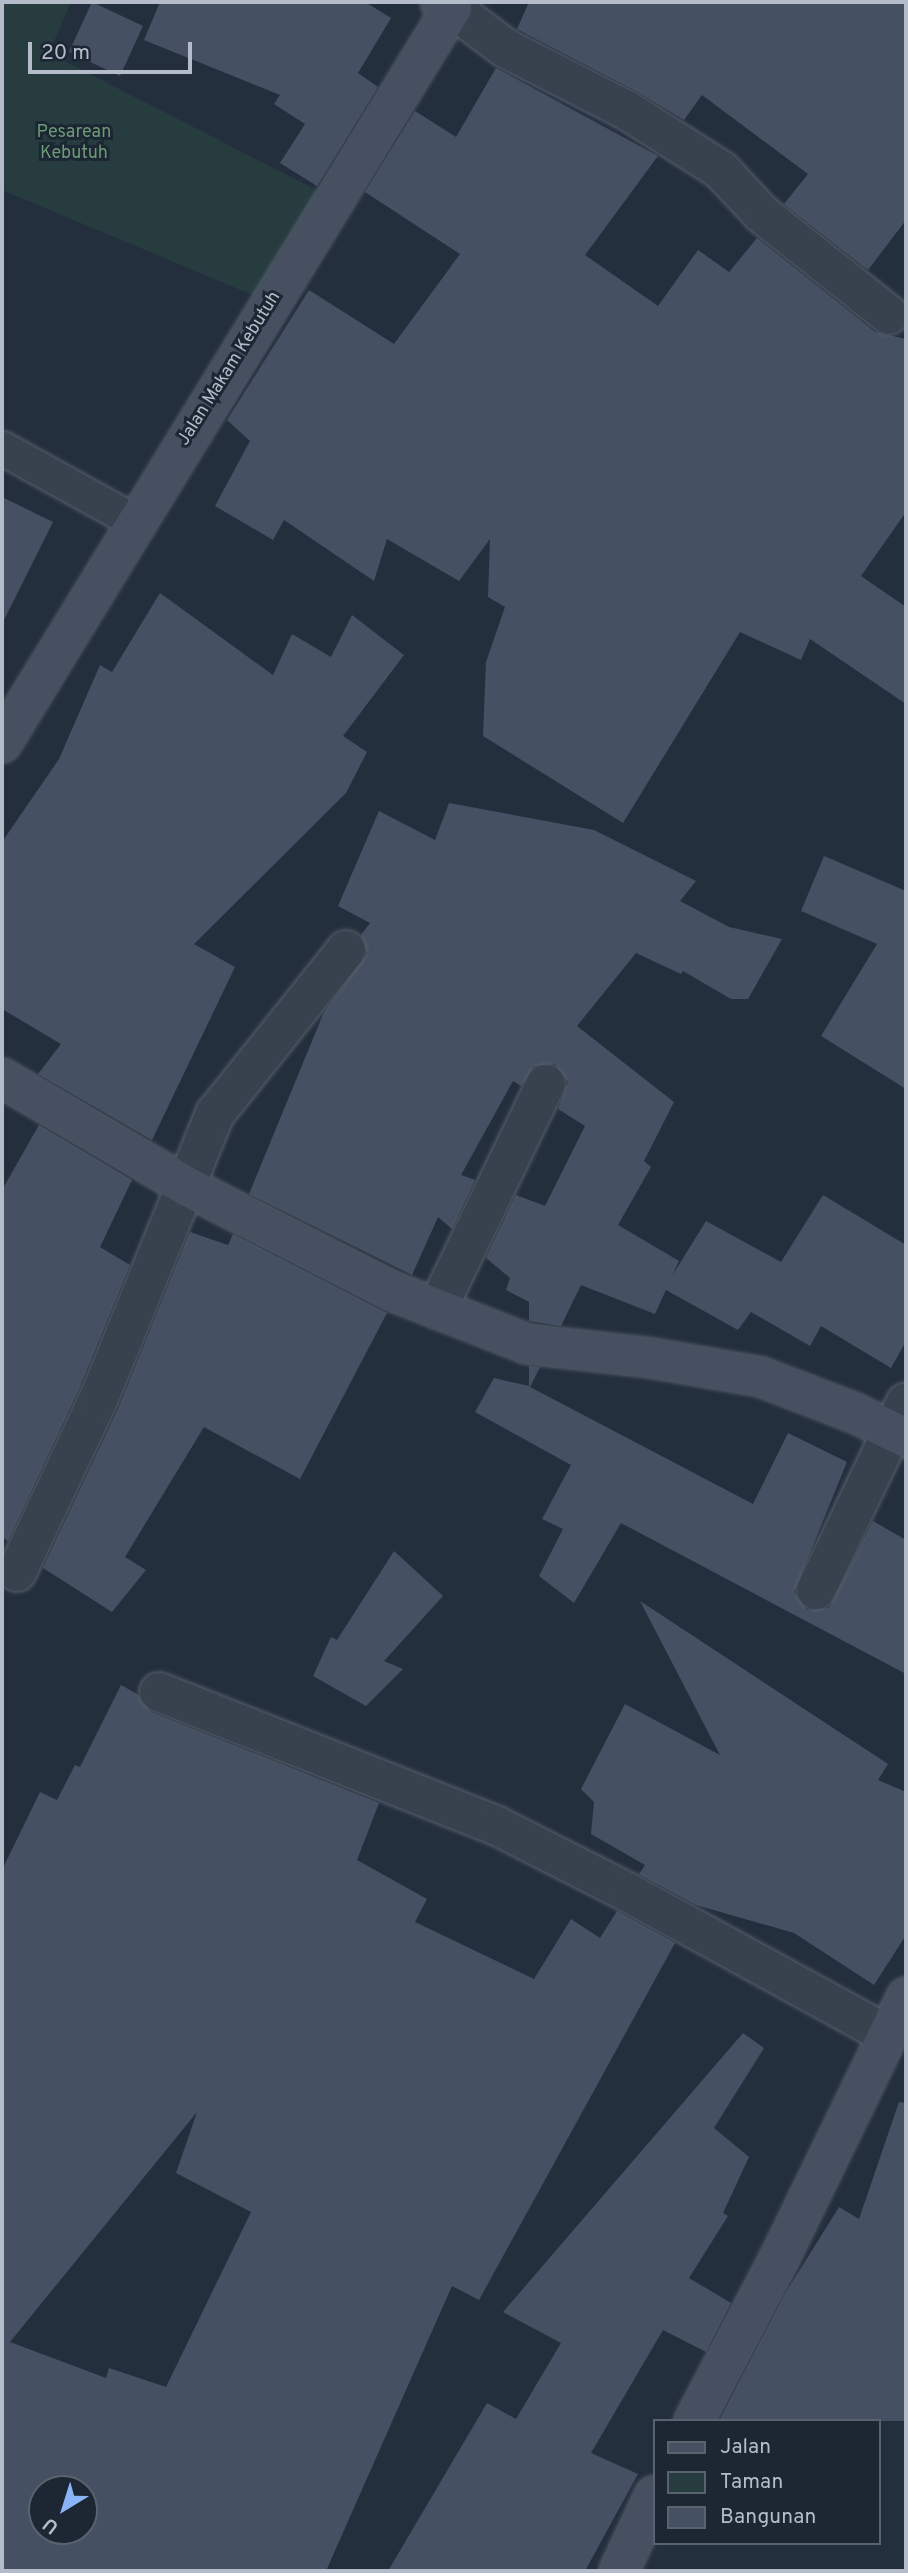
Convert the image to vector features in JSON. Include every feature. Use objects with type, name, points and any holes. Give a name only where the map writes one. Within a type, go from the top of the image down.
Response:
[{"type":"street","points":[[449,4],[505,48],[616,104],[721,170],[762,214],[889,315]]},
{"type":"street","name":"Jalan Makam Kebutuh","points":[[2,743],[449,4]]},
{"type":"street","points":[[18,1572],[99,1398],[188,1187],[215,1114],[346,950]]},
{"type":"street","points":[[2,1078],[188,1187],[393,1291],[527,1344],[651,1358],[761,1377],[902,1424],[816,1590]]},
{"type":"street","points":[[437,1308],[546,1084]]},
{"type":"street","points":[[159,1692],[496,1826],[627,1892],[885,2033]]},
{"type":"street","points":[[695,2419],[780,2257],[885,2033],[906,1997]]},
{"type":"street","points":[[619,2571],[652,2500]]},
{"type":"lane","points":[[2,448],[136,522]]},
{"type":"green space","name":"Pesarean Kebutuh","points":[[2,2],[71,2],[49,53],[326,195],[262,299],[2,190]]},
{"type":"building","points":[[92,2],[143,26],[120,76],[69,52]]},
{"type":"building","points":[[160,2],[365,2],[391,18],[358,73],[378,87],[317,186],[280,163],[305,124],[274,104],[280,95],[144,40]]},
{"type":"building","points":[[529,2],[906,2],[906,220],[868,270],[784,204],[808,174],[702,95],[684,120],[638,92],[517,29]]},
{"type":"building","points":[[496,68],[658,156],[585,255],[658,306],[698,250],[729,272],[757,238],[875,332],[906,339],[906,512],[861,576],[906,607],[906,704],[810,639],[801,660],[740,632],[623,823],[483,736],[486,662],[505,607],[488,597],[490,539],[459,581],[387,539],[374,581],[284,520],[273,540],[215,506],[250,441],[227,420],[309,290],[394,344],[460,254],[365,192],[415,111],[456,137]]},
{"type":"building","points":[[2,497],[53,522],[2,624]]},
{"type":"building","points":[[160,593],[273,675],[292,634],[331,657],[352,615],[404,655],[343,736],[367,752],[346,793],[194,944],[235,967],[152,1140],[38,1074],[61,1044],[2,1009],[2,842],[59,759],[100,665],[112,672]]},
{"type":"building","points":[[449,803],[594,830],[696,881],[680,901],[729,927],[782,939],[748,999],[731,999],[683,971],[681,974],[636,953],[577,1026],[674,1102],[644,1161],[651,1167],[618,1225],[679,1261],[672,1276],[706,1221],[781,1262],[823,1195],[906,1245],[906,1341],[891,1368],[821,1326],[810,1346],[751,1312],[738,1330],[666,1290],[655,1314],[581,1285],[561,1326],[529,1321],[529,1302],[506,1290],[510,1278],[486,1258],[516,1195],[545,1206],[585,1126],[558,1109],[568,1082],[555,1064],[534,1066],[521,1086],[513,1081],[461,1175],[475,1180],[452,1229],[438,1217],[412,1275],[249,1194],[324,1012],[367,954],[361,935],[370,923],[338,906],[379,811],[435,840]]},
{"type":"building","points":[[824,856],[906,891],[906,1089],[821,1036],[877,944],[801,911]]},
{"type":"building","points":[[39,1125],[132,1180],[100,1247],[130,1265],[79,1389],[8,1541],[2,1537],[2,1190]]},
{"type":"building","points":[[190,1232],[228,1245],[233,1234],[387,1313],[300,1479],[204,1427],[125,1557],[146,1570],[112,1612],[43,1568],[119,1407]]},
{"type":"building","points":[[529,1366],[540,1367],[530,1387],[753,1504],[788,1433],[847,1462],[794,1592],[807,1610],[829,1608],[873,1521],[906,1540],[906,1674],[621,1523],[574,1603],[539,1576],[563,1529],[542,1519],[571,1465],[475,1412],[494,1378],[529,1386]]},
{"type":"building","points":[[394,1551],[443,1596],[384,1661],[403,1669],[366,1706],[313,1676],[331,1637],[337,1640]]},
{"type":"building","points":[[640,1601],[888,1764],[878,1780],[906,1792],[906,1935],[874,1985],[794,1933],[696,1905],[639,1874],[645,1865],[591,1834],[594,1802],[581,1789],[625,1704],[720,1755]]},
{"type":"building","points":[[121,1685],[137,1694],[151,1712],[379,1803],[357,1860],[427,1899],[415,1922],[534,1979],[571,1919],[600,1938],[617,1911],[675,1943],[479,2300],[452,2286],[326,2571],[2,2571],[2,1870],[40,1792],[57,1800],[75,1765],[80,1767]],"holes":[[[197,2112],[176,2173],[251,2212],[166,2387],[109,2368],[106,2378],[10,2342]]]},
{"type":"building","points":[[743,2033],[764,2048],[714,2128],[749,2157],[723,2213],[728,2216],[689,2278],[731,2303],[706,2352],[663,2330],[591,2453],[638,2474],[585,2571],[388,2571],[487,2403],[516,2419],[561,2343],[503,2312]]},
{"type":"building","points":[[899,2102],[906,2103],[906,2421],[720,2419],[786,2292],[839,2207],[859,2219]]}]
